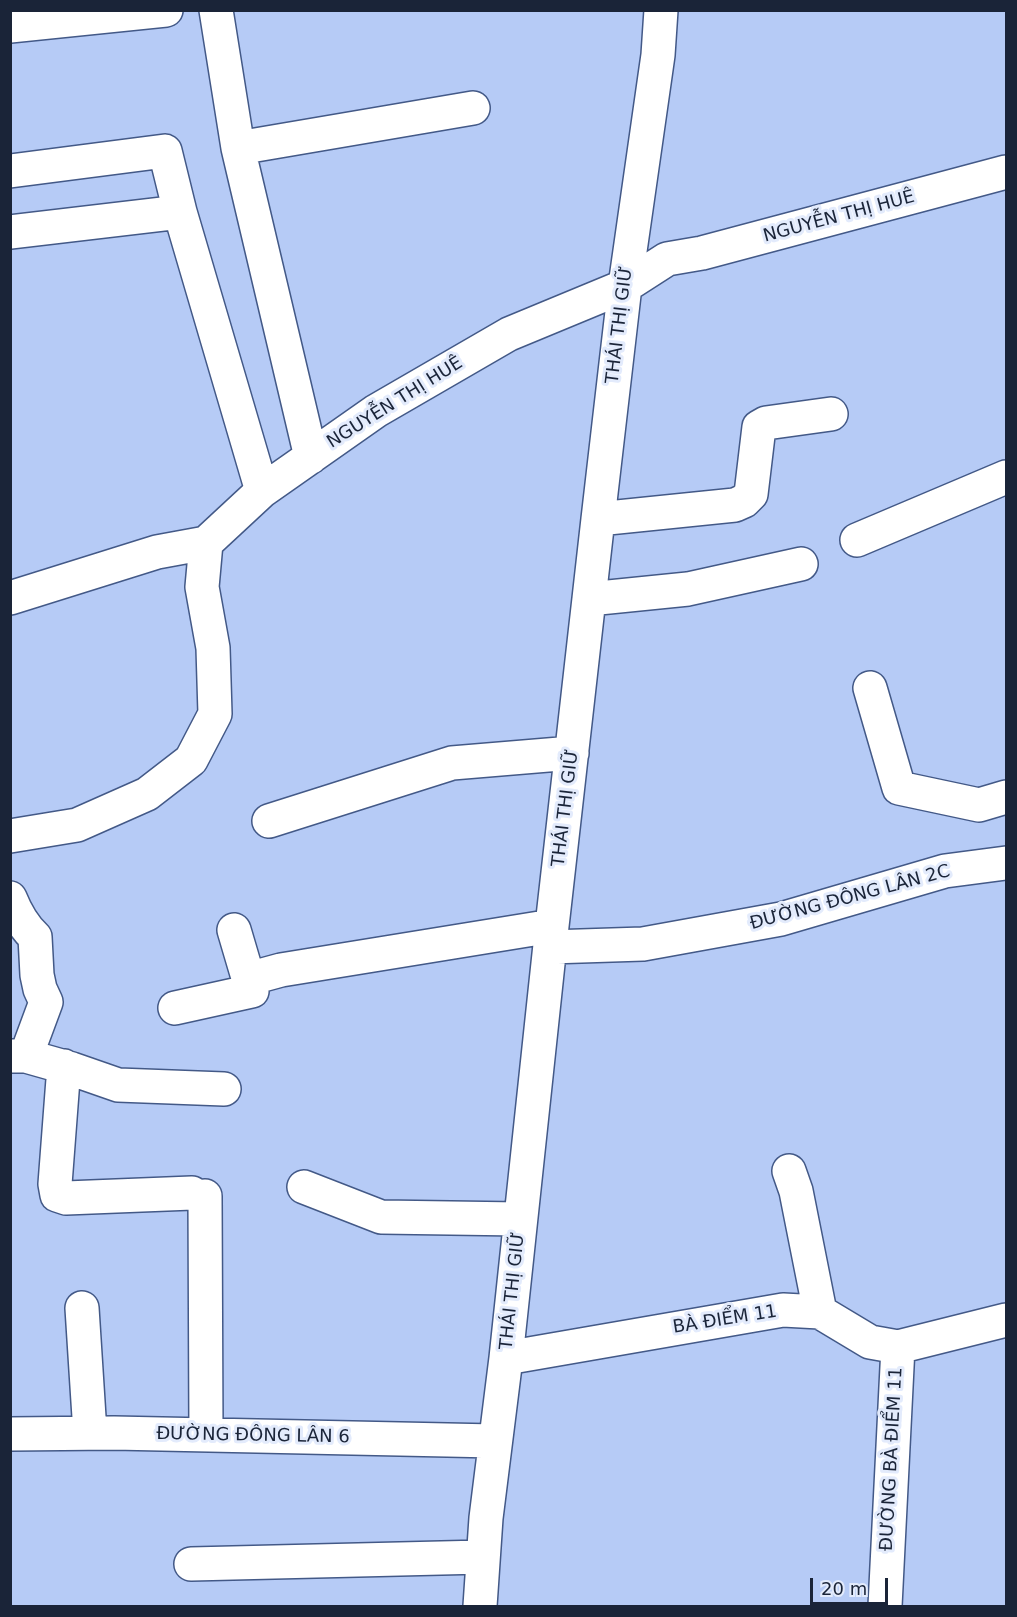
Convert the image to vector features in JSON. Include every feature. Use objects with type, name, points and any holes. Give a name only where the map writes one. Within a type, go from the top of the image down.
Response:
[{"type":"street","points":[[10,26],[166,10]]},
{"type":"street","points":[[216,10],[238,148],[311,457]]},
{"type":"street","name":"THÁI THỊ GIỮ","points":[[480,1606],[486,1518],[506,1358],[624,286],[658,55],[661,10]]},
{"type":"street","points":[[238,148],[473,108]]},
{"type":"street","points":[[10,171],[165,151],[180,212],[262,491]]},
{"type":"street","name":"NGUYỄN THỊ HUÊ","points":[[206,543],[262,491],[376,411],[509,334],[624,286],[667,259],[702,253],[1006,172]]},
{"type":"street","points":[[10,232],[180,212]]},
{"type":"street","points":[[598,519],[735,505],[744,501],[751,494],[759,427],[766,423],[831,414]]},
{"type":"street","points":[[857,540],[1006,477]]},
{"type":"street","points":[[10,598],[157,552],[206,543],[202,587],[213,648],[214,714],[191,760],[147,794],[77,825],[10,836]]},
{"type":"street","points":[[589,599],[688,589],[801,564]]},
{"type":"street","points":[[870,688],[899,788],[979,806],[1006,797]]},
{"type":"street","points":[[269,821],[452,763],[572,753]]},
{"type":"street","name":"ĐƯỜNG ĐÔNG LÂN 2C","points":[[248,980],[281,970],[551,937],[643,944],[781,919],[945,871],[1006,863]]},
{"type":"street","points":[[10,898],[25,928],[35,937],[37,975],[46,1002],[18,1056],[64,1066],[118,1085],[224,1089]]},
{"type":"street","points":[[175,1008],[252,991],[234,930]]},
{"type":"street","points":[[64,1066],[55,1184],[57,1195],[66,1198],[199,1195],[206,1435]]},
{"type":"street","points":[[789,1172],[796,1191],[820,1312]]},
{"type":"street","points":[[304,1187],[381,1217],[520,1220]]},
{"type":"street","points":[[82,1308],[90,1433]]},
{"type":"street","name":"BÀ ĐIỂM 11","points":[[506,1358],[783,1310],[820,1312],[870,1342],[898,1347],[1006,1320]]},
{"type":"street","name":"ĐƯỜNG BÀ ĐIỂM 11","points":[[885,1606],[898,1347]]},
{"type":"street","name":"ĐƯỜNG ĐÔNG LÂN 6","points":[[10,1434],[90,1433],[495,1441]]},
{"type":"street","points":[[190,1564],[483,1557]]}]
